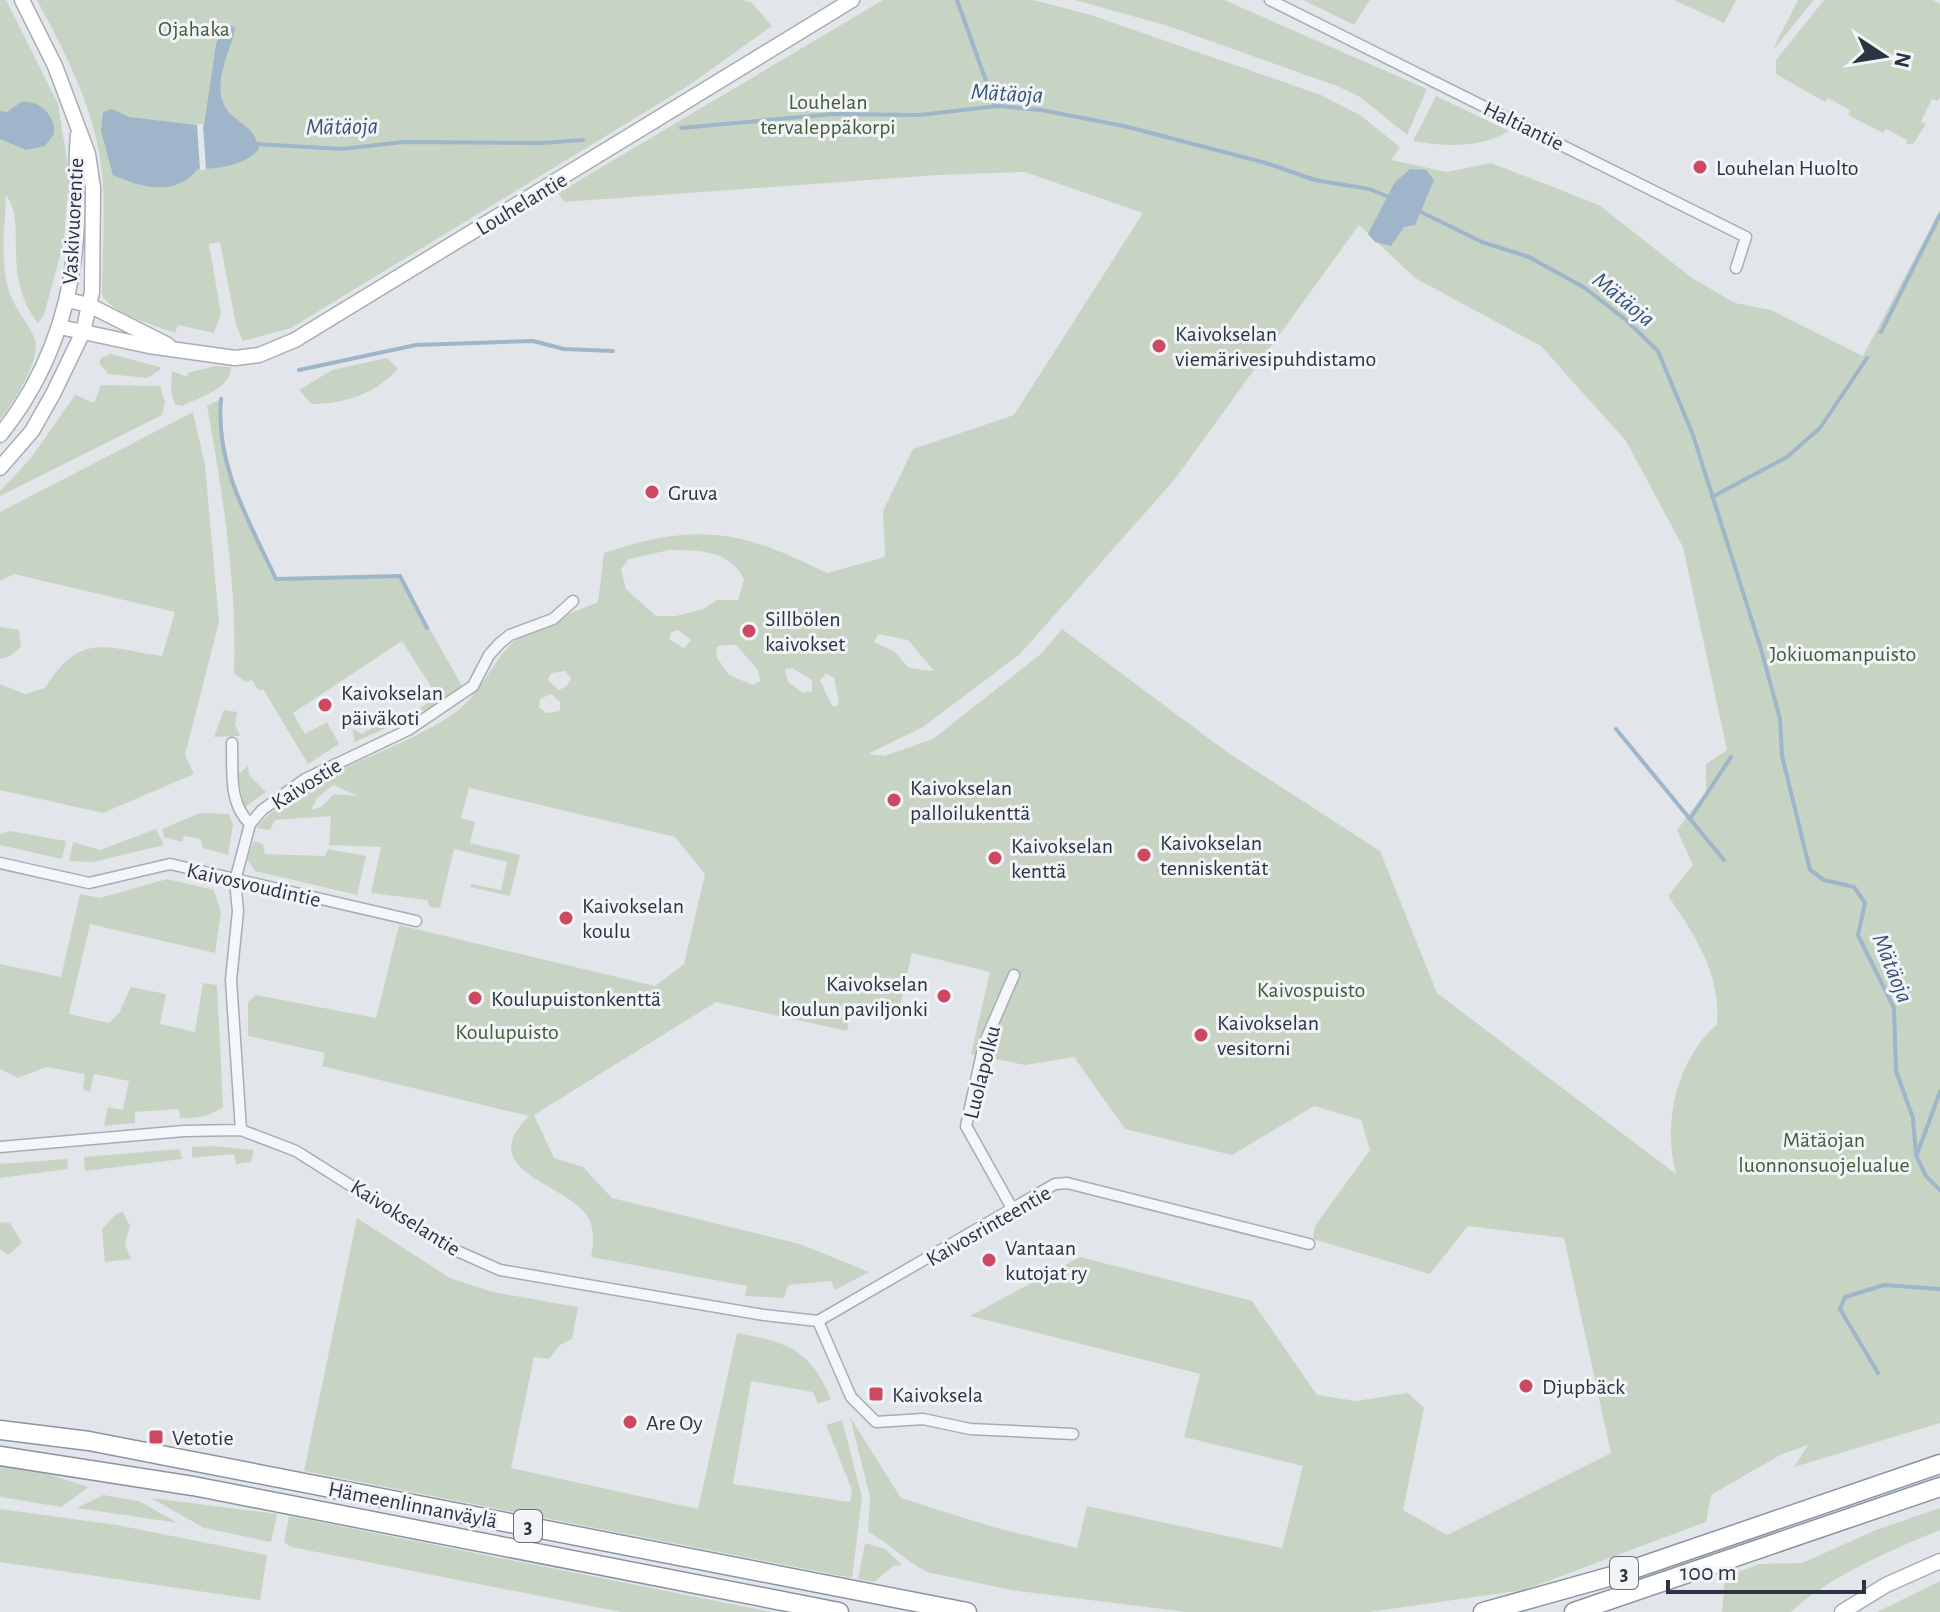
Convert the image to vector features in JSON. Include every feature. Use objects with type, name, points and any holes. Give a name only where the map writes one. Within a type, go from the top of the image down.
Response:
[{"type":"highway","name":"Hämeenlinnanväylä","points":[[0,1430],[89,1441],[967,1612]]},
{"type":"highway","name":"Hämeenlinnanväylä","points":[[0,1456],[193,1486],[839,1612]]},
{"type":"highway","name":"3","points":[[1483,1612],[1619,1574],[1940,1464]]},
{"type":"highway","name":"3","points":[[1574,1612],[1940,1487]]},
{"type":"main road","name":"Vaskivuorentie","points":[[0,435],[27,399],[60,327],[75,250],[78,134],[72,105],[22,0]]},
{"type":"main road","name":"Louhelantie","points":[[60,327],[235,358],[259,355],[295,340],[852,0]]},
{"type":"main road","name":"Vaskivuorentie","points":[[0,468],[32,431],[83,332],[89,305],[93,188],[88,154],[78,134]]},
{"type":"main road","name":"Louhelantie","points":[[67,300],[89,305],[175,348]]},
{"type":"main road","points":[[1842,1612],[1886,1585],[1940,1561]]},
{"type":"street","name":"Haltiantie","points":[[1270,0],[1746,237],[1746,245],[1736,268]]},
{"type":"street","name":"Kaivostie","points":[[241,1130],[231,999],[238,893],[235,881],[250,824],[262,810],[305,779],[408,730],[473,686],[489,655],[500,643],[510,635],[553,619],[573,601]]},
{"type":"street","points":[[232,743],[234,795],[242,816],[250,824]]},
{"type":"street","name":"Kaivosvoudintie","points":[[0,863],[89,883],[170,864],[416,921]]},
{"type":"street","name":"Luolapolku","points":[[1013,1210],[966,1126],[984,1044],[1014,975]]},
{"type":"street","name":"Kaivokselantie","points":[[0,1147],[184,1131],[241,1130],[296,1151],[448,1247],[500,1270],[764,1315],[818,1321]]},
{"type":"street","name":"Kaivosrinteentie","points":[[818,1321],[1055,1184],[1067,1183],[1309,1244]]},
{"type":"street","points":[[818,1321],[851,1397],[876,1422],[923,1419],[970,1429],[1073,1434]]},
{"type":"green space","points":[[0,0],[6,0],[58,104],[69,173],[64,241],[44,315],[38,323],[20,287],[15,220],[6,195],[6,276],[10,295],[36,346],[26,379],[0,420]]},
{"type":"green space","name":"Ojahaka","points":[[37,0],[741,0],[751,2],[772,26],[691,84],[291,328],[243,341],[236,325],[220,242],[209,244],[221,313],[214,333],[178,325],[175,333],[116,309],[102,296],[103,184],[95,135],[80,89]]},
{"type":"green space","points":[[883,0],[1033,0],[1091,15],[1321,95],[1360,115],[1400,147],[1391,160],[1447,172],[1491,163],[1599,205],[1692,278],[1735,303],[1771,310],[1863,356],[1940,210],[1940,1423],[1794,1467],[1808,1445],[1780,1455],[1711,1495],[1706,1522],[1524,1590],[1369,1612],[1186,1612],[1011,1590],[927,1572],[868,1532],[870,1497],[850,1417],[901,1498],[993,1527],[1077,1548],[1087,1506],[1282,1548],[1303,1466],[1184,1437],[1200,1374],[970,1316],[1080,1257],[1252,1301],[1317,1395],[1356,1401],[1408,1393],[1424,1408],[1403,1510],[1447,1535],[1611,1453],[1564,1238],[1468,1226],[1430,1274],[1313,1239],[1315,1226],[1370,1150],[1361,1120],[1314,1106],[1232,1155],[1125,1129],[1074,1057],[1025,1065],[971,1054],[990,972],[912,953],[898,1014],[854,1003],[847,1031],[716,1002],[534,1115],[554,1158],[583,1167],[612,1198],[800,1244],[869,1272],[835,1290],[831,1281],[788,1285],[784,1298],[745,1296],[747,1286],[591,1257],[593,1233],[589,1219],[579,1207],[531,1176],[518,1164],[512,1151],[514,1135],[529,1116],[322,1066],[325,1053],[248,1036],[248,1002],[256,995],[376,1018],[399,925],[655,986],[684,964],[705,874],[675,837],[469,788],[461,818],[475,822],[470,843],[520,855],[510,896],[470,887],[471,884],[501,890],[507,862],[454,849],[440,908],[430,907],[427,900],[371,893],[381,847],[329,845],[331,816],[275,820],[270,830],[256,828],[299,792],[452,715],[469,700],[517,639],[598,602],[604,553],[637,543],[693,534],[718,535],[769,547],[827,573],[885,557],[883,511],[913,449],[1014,415],[1143,213],[1025,172],[938,175],[564,202],[558,193]],"holes":[[[1359,225],[1415,278],[1541,346],[1626,441],[1683,547],[1727,750],[1706,764],[1706,792],[1677,830],[1693,865],[1668,896],[1704,956],[1715,988],[1717,1006],[1717,1024],[1692,1055],[1676,1093],[1671,1134],[1676,1174],[1437,993],[1380,851],[1227,752],[1062,629],[1042,653],[933,739],[884,756],[868,754],[923,727],[1020,654],[1175,479]],[[669,550],[691,550],[722,557],[738,570],[744,580],[738,600],[717,600],[703,609],[676,616],[656,616],[626,589],[621,569],[629,559]],[[678,630],[691,640],[684,648],[669,639],[672,632]],[[878,634],[908,640],[934,671],[909,668],[894,651],[874,642]],[[722,645],[736,645],[757,669],[761,681],[753,685],[729,675],[716,656],[717,647]],[[792,668],[812,680],[812,691],[803,693],[788,682],[785,669]],[[565,671],[571,678],[567,686],[559,690],[548,680],[551,673]],[[826,673],[834,678],[839,702],[837,706],[832,706],[820,680]],[[551,694],[560,702],[560,711],[546,713],[539,707],[540,699]],[[333,785],[358,796],[334,794],[321,807],[311,810],[317,798]]]},
{"type":"green space","points":[[1075,0],[1224,0],[1427,89],[1407,135],[1360,97],[1337,86],[1168,26]]},
{"type":"green space","points":[[1303,0],[1370,0],[1354,25]]},
{"type":"green space","points":[[1674,0],[1736,0],[1724,23]]},
{"type":"green space","points":[[1798,0],[1814,0],[1774,49],[1774,47]]},
{"type":"green space","points":[[1824,0],[1933,0],[1940,4],[1940,97],[1938,101],[1932,99],[1921,121],[1926,124],[1913,144],[1906,144],[1907,140],[1886,129],[1883,133],[1848,115],[1850,110],[1828,98],[1825,102],[1776,74],[1776,60]]},
{"type":"green space","points":[[1436,96],[1509,131],[1487,141],[1462,145],[1413,141]]},
{"type":"green space","points":[[111,354],[160,367],[160,370],[147,378],[108,374],[99,363],[101,358]]},
{"type":"green space","points":[[387,358],[398,369],[359,396],[312,404],[299,390],[332,370]]},
{"type":"green space","points":[[215,366],[231,367],[226,381],[205,396],[182,406],[175,404],[171,392],[172,371],[187,377],[188,373]]},
{"type":"green space","points":[[101,385],[160,386],[165,402],[162,415],[0,496],[0,491],[31,458],[75,395],[94,403]]},
{"type":"green space","points":[[221,399],[223,447],[229,470],[245,514],[276,579],[400,576],[462,686],[468,685],[427,711],[419,709],[437,696],[402,641],[293,713],[305,734],[327,722],[339,744],[308,764],[263,689],[259,691],[252,680],[245,682],[234,673],[231,572],[207,406]]},
{"type":"green space","points":[[193,412],[205,465],[219,622],[185,755],[194,774],[103,813],[0,790],[0,684],[25,694],[45,688],[70,658],[95,648],[162,656],[175,612],[14,574],[0,581],[0,512]]},
{"type":"green space","points":[[0,627],[19,630],[21,647],[0,659]]},
{"type":"green space","points":[[224,710],[237,712],[235,724],[240,736],[214,737]]},
{"type":"green space","points":[[393,716],[397,723],[355,742],[352,729],[362,734]]},
{"type":"green space","points":[[248,766],[249,775],[266,792],[244,808],[238,774]]},
{"type":"green space","points":[[200,813],[229,814],[233,825],[228,855],[203,848],[200,839],[184,836],[182,842],[164,837],[162,829]]},
{"type":"green space","points":[[156,829],[164,845],[93,862],[69,861],[73,842],[100,850]]},
{"type":"green space","points":[[10,831],[66,841],[62,859],[0,845],[0,834]]},
{"type":"green space","points":[[254,841],[263,844],[265,854],[325,856],[328,849],[366,856],[357,895],[255,871],[247,859]]},
{"type":"green space","points":[[167,879],[214,890],[221,913],[215,953],[90,924],[69,1014],[109,1023],[119,1013],[131,987],[166,994],[160,1024],[195,1032],[203,983],[217,985],[223,1107],[208,1115],[192,1118],[180,1118],[179,1109],[135,1112],[135,1123],[104,1126],[108,1107],[123,1110],[129,1081],[94,1074],[90,1092],[83,1090],[85,1074],[46,1067],[18,1078],[0,1069],[0,964],[61,977],[80,894],[100,898]]},
{"type":"green space","points":[[192,1147],[254,1150],[251,1162],[236,1164],[234,1154],[192,1158]]},
{"type":"green space","points":[[180,1149],[182,1159],[85,1171],[84,1157]]},
{"type":"green space","points":[[67,1159],[68,1169],[0,1178],[0,1164]]},
{"type":"green space","points":[[123,1212],[130,1226],[125,1245],[131,1259],[105,1262],[102,1229],[117,1213]]},
{"type":"green space","points":[[357,1218],[450,1278],[493,1292],[578,1307],[572,1339],[560,1345],[549,1359],[534,1357],[511,1468],[698,1509],[737,1333],[770,1340],[795,1351],[814,1369],[831,1399],[818,1404],[813,1392],[751,1381],[733,1484],[850,1502],[852,1490],[826,1425],[842,1420],[862,1497],[852,1578],[304,1471]]},
{"type":"green space","points":[[0,1222],[10,1223],[22,1243],[8,1255],[0,1249]]},
{"type":"green space","points":[[0,1467],[47,1474],[89,1487],[61,1507],[0,1497]]},
{"type":"green space","points":[[103,1495],[139,1501],[178,1523],[77,1508]]},
{"type":"green space","points":[[151,1498],[277,1514],[271,1542],[204,1528]]},
{"type":"green space","points":[[1940,1508],[1940,1530],[1841,1576],[1791,1612],[1722,1612],[1725,1577],[1759,1564],[1802,1563],[1876,1530]]},
{"type":"green space","points":[[0,1509],[117,1525],[267,1555],[260,1600],[0,1562]]},
{"type":"green space","points":[[289,1516],[771,1612],[621,1612],[291,1547],[284,1542]]},
{"type":"green space","points":[[865,1543],[885,1549],[902,1565],[893,1566],[874,1582],[858,1579]]},
{"type":"green space","points":[[1940,1581],[1940,1612],[1877,1612]]},
{"type":"water","points":[[226,23],[235,28],[221,81],[223,103],[251,131],[259,149],[239,162],[198,169],[189,178],[169,187],[147,186],[113,175],[101,131],[103,112],[112,109],[129,117],[204,126],[216,44]]},
{"type":"water","points":[[21,102],[34,103],[49,115],[54,134],[45,146],[26,150],[0,139],[0,111],[7,112]]},
{"type":"water","points":[[1410,169],[1426,170],[1434,180],[1415,225],[1404,227],[1391,246],[1375,242],[1368,234],[1395,182]]},
{"type":"pier","points":[[197,124],[203,124],[206,170],[200,170]]},
{"type":"waterway","points":[[957,0],[995,106]]},
{"type":"waterway","name":"Mätäoja","points":[[681,128],[834,114],[919,115],[998,106],[1041,110],[1124,126],[1266,163],[1315,180],[1369,189],[1389,197]]},
{"type":"waterway","name":"Mätäoja","points":[[255,144],[342,149],[403,142],[541,143],[583,140]]},
{"type":"waterway","name":"Mätäoja","points":[[1419,211],[1482,242],[1529,257],[1585,288],[1626,320],[1658,351],[1693,435],[1761,649],[1780,719],[1782,756],[1810,870],[1824,880],[1854,887],[1865,903],[1858,935],[1894,1008],[1896,1071],[1913,1118],[1916,1155],[1926,1176],[1940,1190]]},
{"type":"waterway","points":[[1881,332],[1940,215]]},
{"type":"waterway","points":[[299,370],[416,345],[533,341],[564,349],[613,351]]},
{"type":"waterway","points":[[1712,497],[1787,457],[1820,428],[1867,358]]},
{"type":"waterway","points":[[221,399],[223,447],[229,470],[245,514],[276,579],[400,576],[427,628]]},
{"type":"waterway","points":[[1616,729],[1690,819],[1731,757]]},
{"type":"waterway","points":[[1690,819],[1724,860]]},
{"type":"waterway","points":[[1917,1154],[1940,1092]]},
{"type":"waterway","name":"Mätäoja","points":[[1878,1373],[1840,1309],[1845,1297],[1884,1285],[1940,1289]]},
{"type":"place","name":"Louhelan Huolto","points":[[1700,167]]},
{"type":"place","name":"Kaivokselan viemärivesipuhdistamo","points":[[1159,346]]},
{"type":"place","name":"Gruva","points":[[652,492]]},
{"type":"place","name":"Sillbölen kaivokset","points":[[749,631]]},
{"type":"place","name":"Kaivokselan päiväkoti","points":[[325,705]]},
{"type":"place","name":"Kaivokselan palloilukenttä","points":[[894,800]]},
{"type":"place","name":"Kaivokselan tenniskentät","points":[[1144,855]]},
{"type":"place","name":"Kaivokselan kenttä","points":[[995,858]]},
{"type":"place","name":"Kaivokselan koulu","points":[[566,918]]},
{"type":"place","name":"Kaivokselan koulun paviljonki","points":[[944,996]]},
{"type":"place","name":"Koulupuistonkenttä","points":[[475,998]]},
{"type":"place","name":"Kaivokselan vesitorni","points":[[1201,1035]]},
{"type":"place","name":"Vantaan kutojat ry","points":[[989,1260]]},
{"type":"place","name":"Djupbäck","points":[[1526,1386]]},
{"type":"place","name":"Kaivoksela","points":[[876,1394]]},
{"type":"place","name":"Are Oy","points":[[630,1422]]},
{"type":"place","name":"Vetotie","points":[[156,1437]]},
{"type":"park label","name":"Louhelan tervaleppäkorpi","points":[[828,114]]},
{"type":"park label","name":"Jokiuomanpuisto","points":[[1843,653]]},
{"type":"park label","name":"Kaivospuisto","points":[[1311,989]]},
{"type":"park label","name":"Koulupuisto","points":[[507,1031]]},
{"type":"park label","name":"Mätäojan luonnonsuojelualue","points":[[1824,1152]]}]
